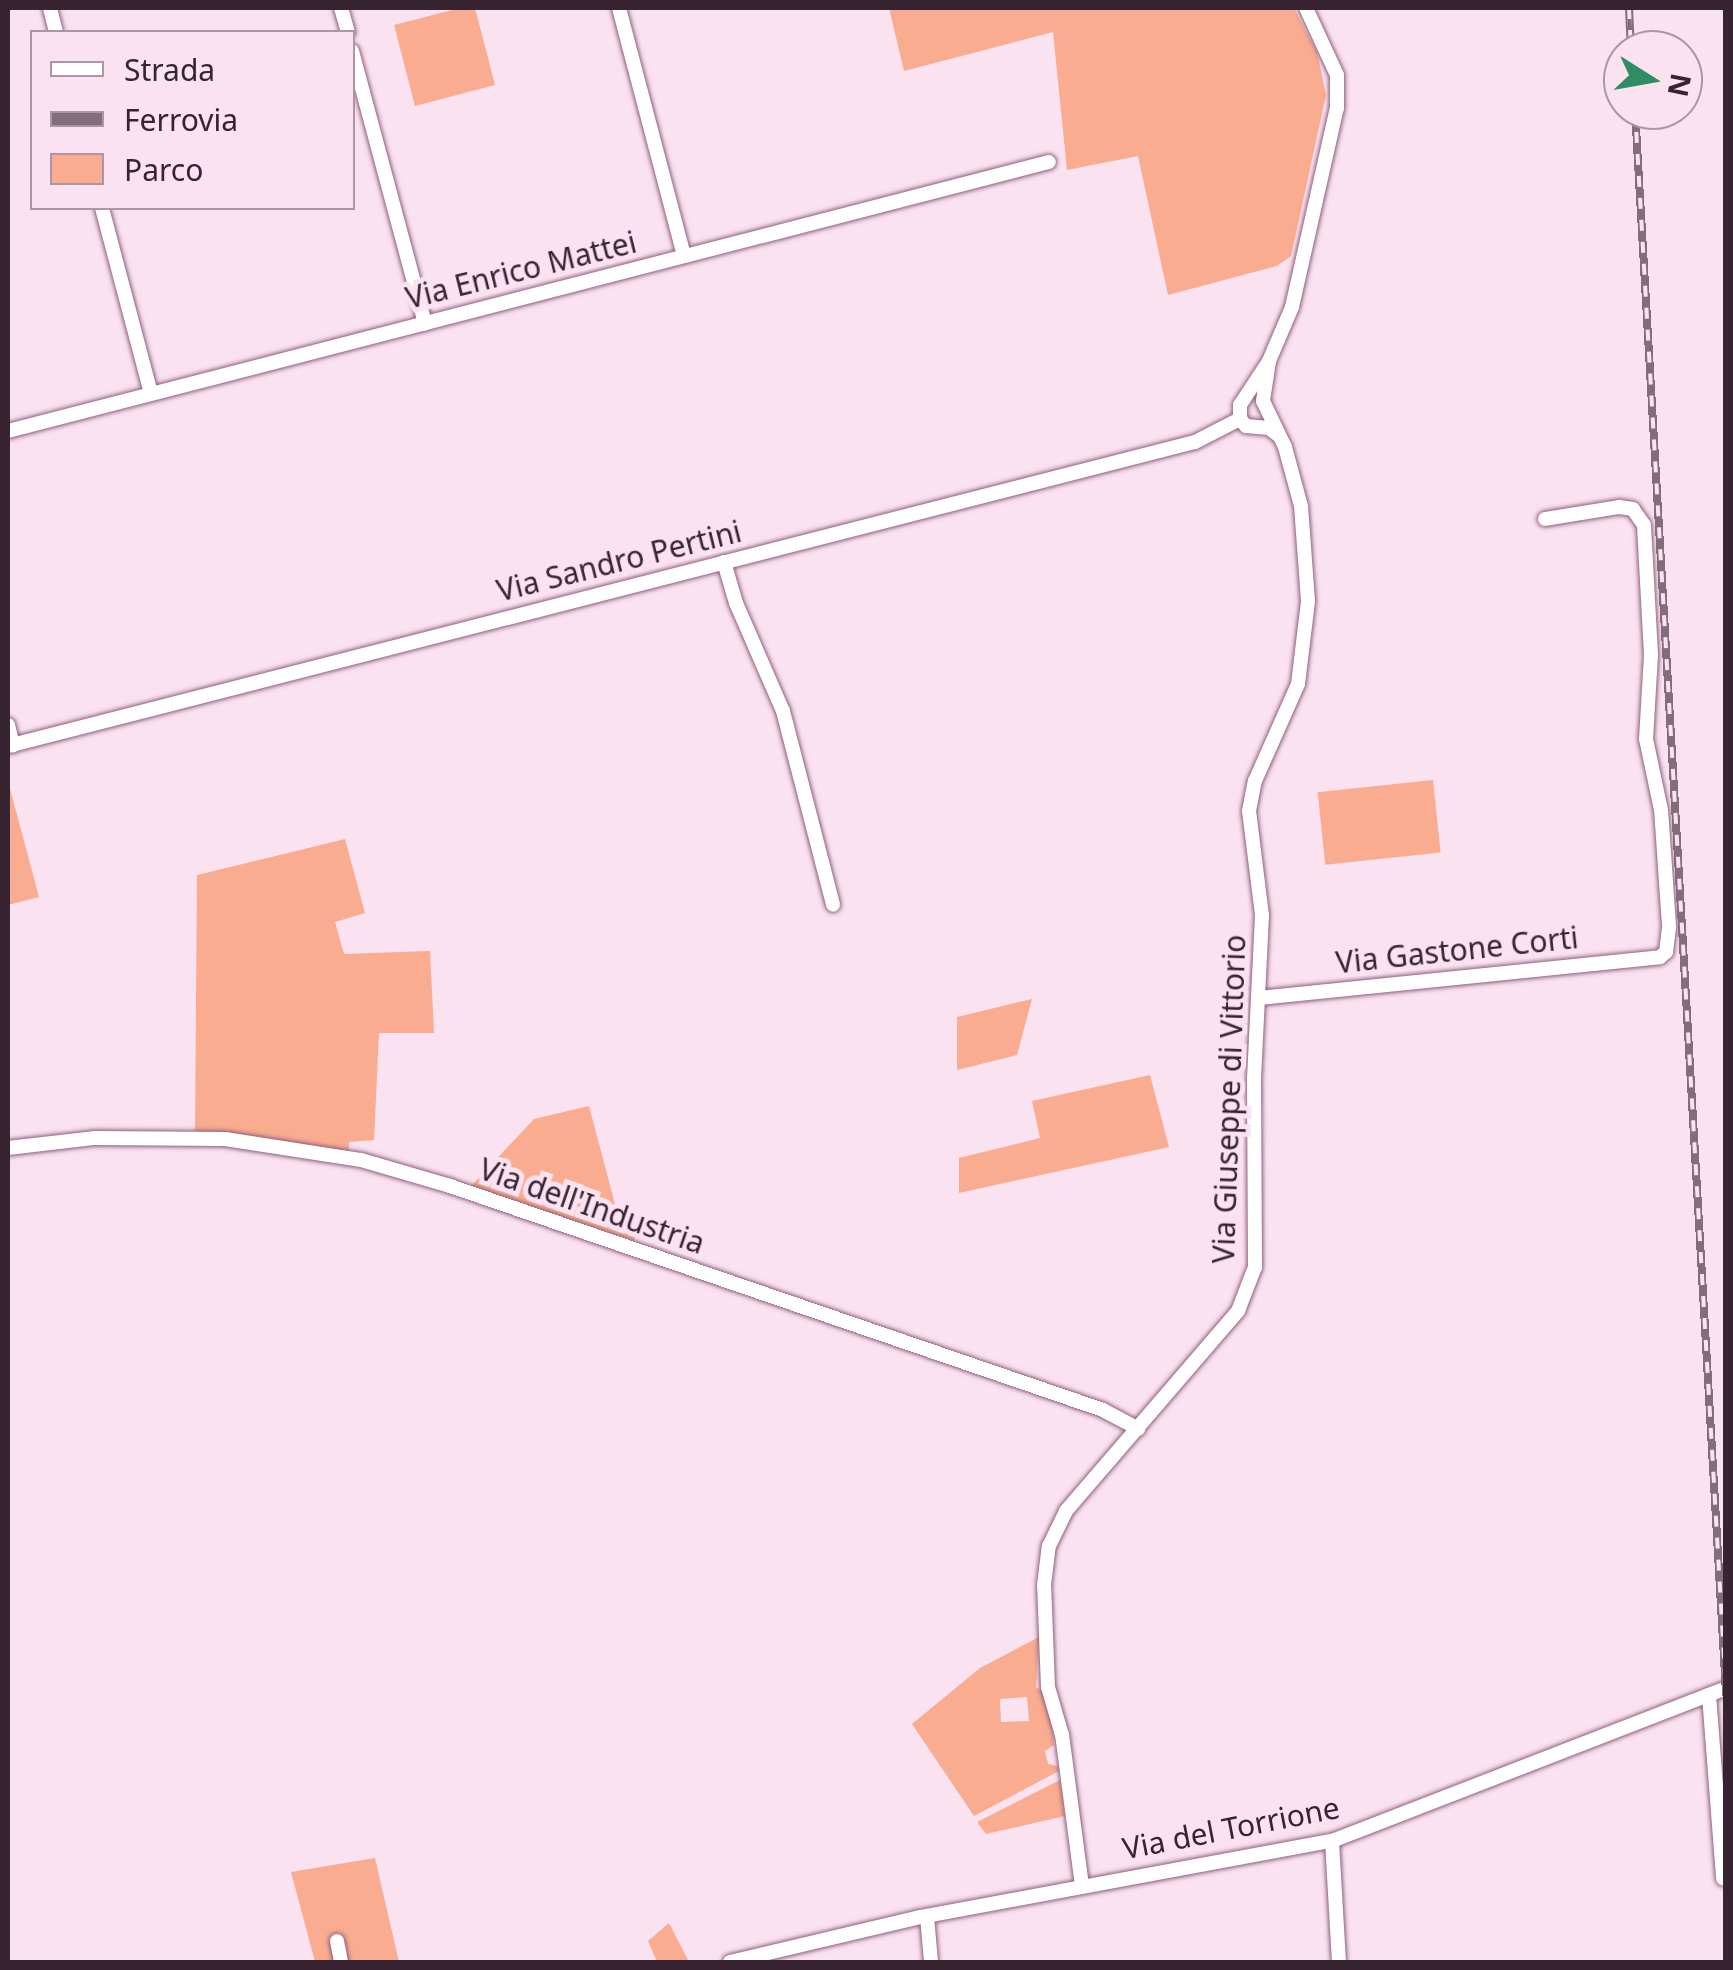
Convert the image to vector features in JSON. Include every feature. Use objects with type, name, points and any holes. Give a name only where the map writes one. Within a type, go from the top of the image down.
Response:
[{"type":"street","points":[[619,8],[684,256]]},
{"type":"street","points":[[1240,419],[1240,406],[1270,361],[1298,290],[1337,108],[1331,56],[1306,8]]},
{"type":"street","points":[[355,62],[425,323]]},
{"type":"street","name":"Via Enrico Mattei","points":[[8,431],[1049,162]]},
{"type":"street","points":[[103,210],[151,394]]},
{"type":"street","points":[[1264,414],[1270,361]]},
{"type":"street","name":"Via Giuseppe di Vittorio","points":[[1082,1886],[1062,1735],[1048,1687],[1045,1564],[1066,1511],[1223,1329],[1249,1290],[1257,1248],[1254,1103],[1262,915],[1249,811],[1256,781],[1298,684],[1308,601],[1301,506],[1278,435],[1264,414],[1246,399]]},
{"type":"street","name":"Via Giuseppe di Vittorio","points":[[1240,419],[1250,427],[1264,414]]},
{"type":"street","name":"Via Sandro Pertini","points":[[10,746],[1195,442],[1240,419]]},
{"type":"street","name":"Via Gastone Corti","points":[[1259,998],[1660,957],[1666,952],[1669,926],[1661,810],[1646,739],[1651,654],[1644,524],[1640,514],[1619,507],[1545,519]]},
{"type":"street","points":[[724,562],[736,603],[783,711],[832,905]]},
{"type":"street","points":[[8,725],[10,746]]},
{"type":"street","name":"Via dell'Industria","points":[[8,1148],[95,1138],[225,1139],[361,1160],[450,1186],[1103,1410],[1138,1429]]},
{"type":"street","name":"Via del Torrione","points":[[730,1962],[926,1916],[1332,1841],[1726,1688]]},
{"type":"street","points":[[1708,1695],[1723,1878]]},
{"type":"street","points":[[1332,1841],[1339,1962]]},
{"type":"street","points":[[926,1916],[931,1962]]},
{"type":"street","points":[[337,1941],[342,1962]]},
{"type":"green space","points":[[460,8],[475,8],[495,85],[415,106],[394,25]]},
{"type":"green space","points":[[889,8],[1294,8],[1317,52],[1326,95],[1291,256],[1277,266],[1168,295],[1138,156],[1067,170],[1053,32],[904,71]]},
{"type":"green space","points":[[1433,780],[1441,853],[1325,865],[1318,792]]},
{"type":"green space","points":[[8,781],[39,897],[8,905]]},
{"type":"green space","points":[[345,839],[365,913],[335,922],[344,954],[430,951],[434,1033],[379,1033],[374,1140],[349,1142],[349,1151],[195,1131],[197,875]]},
{"type":"green space","points":[[1032,999],[1017,1055],[957,1070],[957,1017]]},
{"type":"green space","points":[[1150,1075],[1169,1147],[959,1193],[959,1158],[1040,1138],[1032,1101]]},
{"type":"green space","points":[[589,1106],[616,1208],[643,1213],[634,1241],[471,1186],[534,1119]]},
{"type":"green space","points":[[1039,1637],[1036,1688],[1041,1689],[1054,1745],[1045,1751],[1048,1764],[1058,1766],[1059,1771],[974,1816],[912,1724],[980,1668]],"holes":[[[1027,1697],[1029,1721],[1001,1722],[1000,1699]]]},
{"type":"green space","points":[[1060,1780],[1065,1816],[986,1834],[977,1822]]},
{"type":"green space","points":[[375,1858],[399,1962],[315,1962],[291,1872]]},
{"type":"green space","points":[[669,1923],[689,1962],[657,1962],[648,1941]]},
{"type":"railway","points":[[1629,8],[1630,30]]},
{"type":"railway","points":[[1636,130],[1726,1695]]}]
